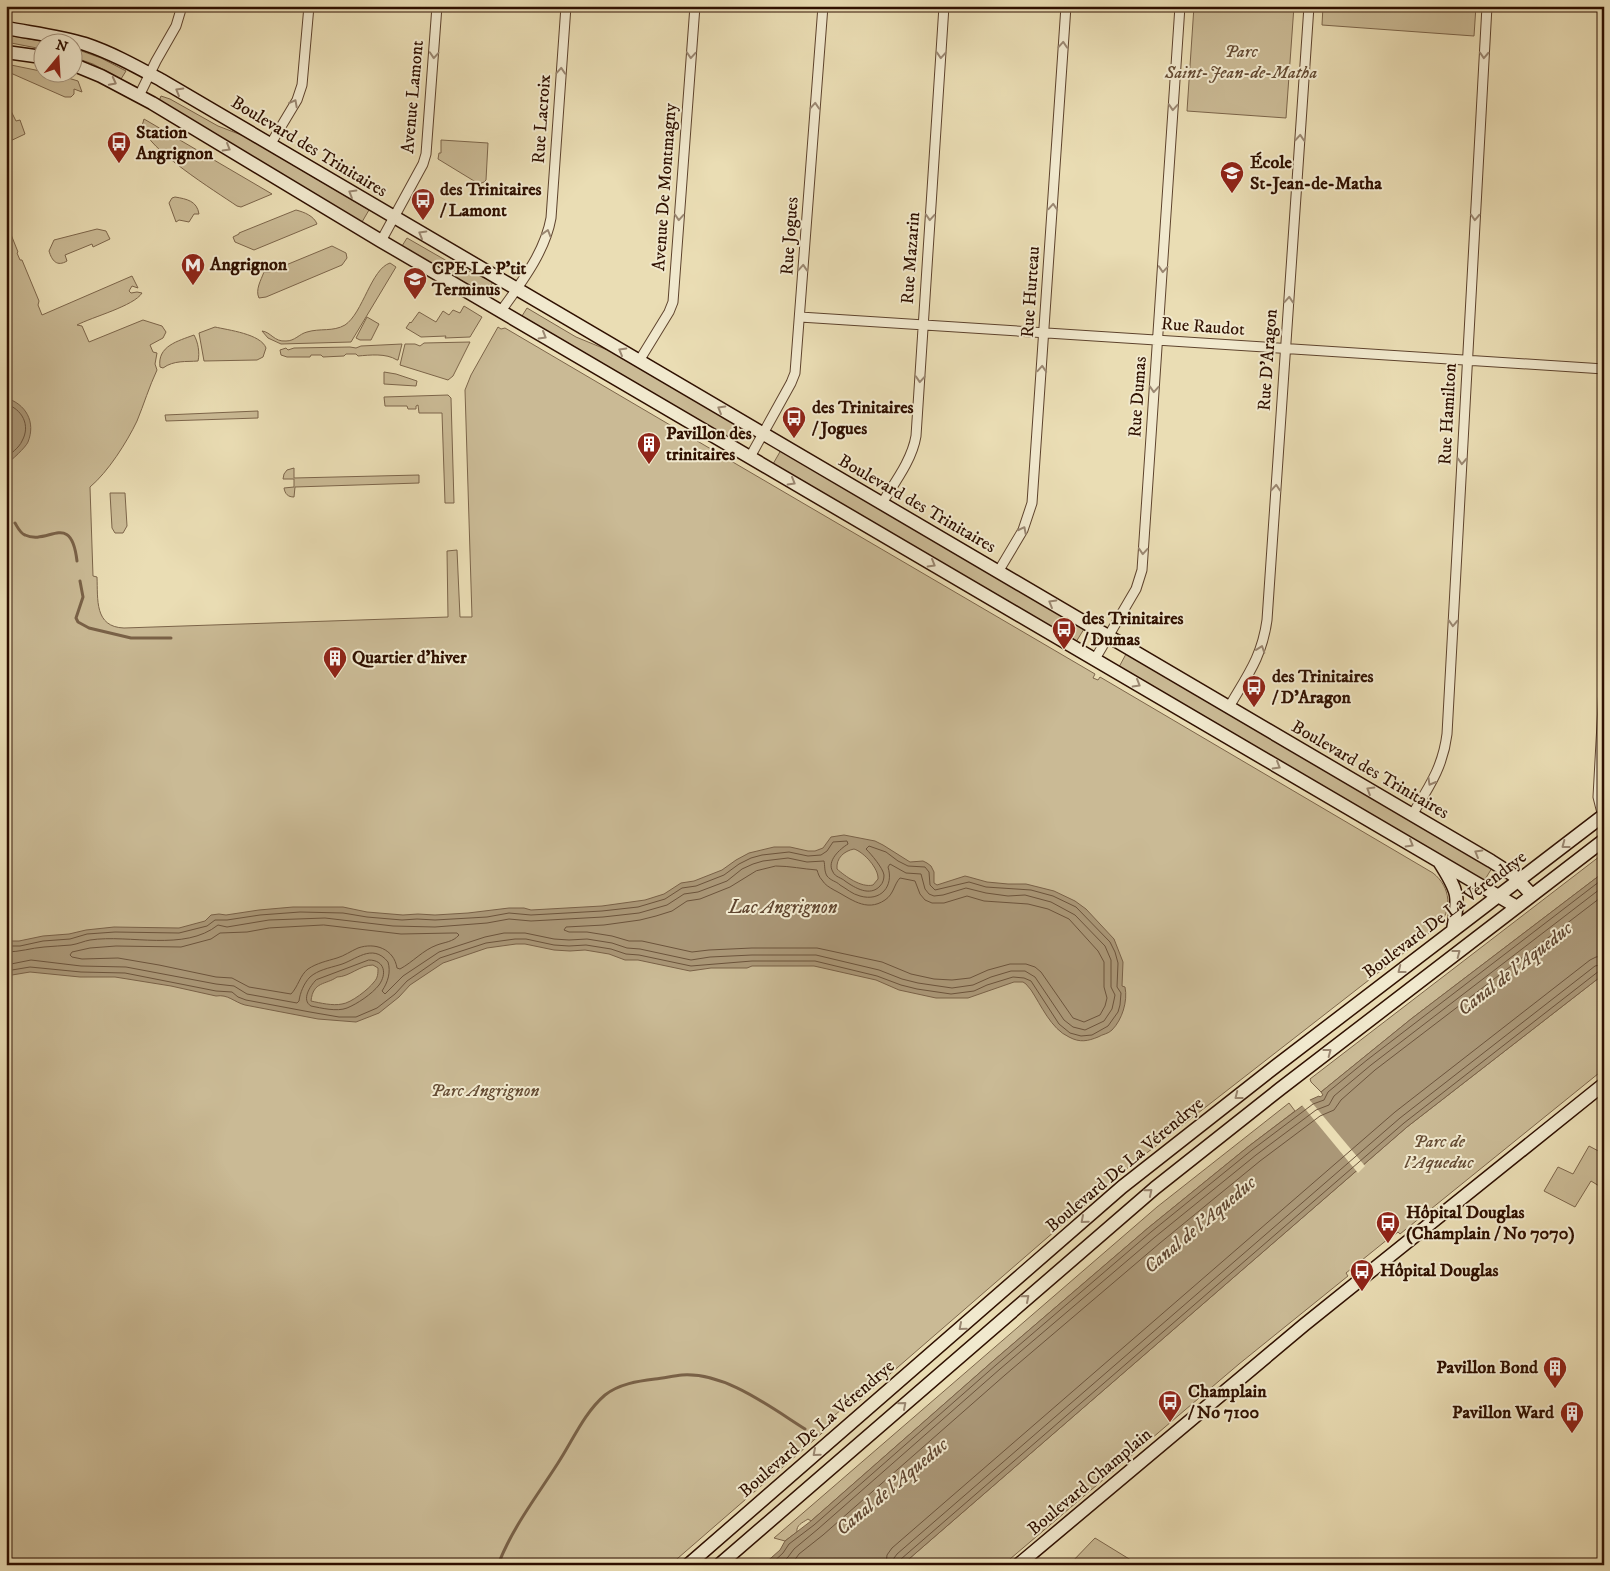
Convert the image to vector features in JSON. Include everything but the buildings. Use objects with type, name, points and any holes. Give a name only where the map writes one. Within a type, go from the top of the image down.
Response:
[{"type":"main road","name":"Boulevard des Trinitaires","points":[[6,28],[87,44],[150,74],[1509,872],[1532,895]]},
{"type":"main road","points":[[6,52],[32,56]]},
{"type":"main road","points":[[82,68],[139,96],[381,241],[1517,907]]},
{"type":"main road","name":"Boulevard De La Vérendrye","points":[[688,1565],[1122,1187],[1604,815]]},
{"type":"main road","name":"Boulevard De La Vérendrye","points":[[720,1565],[1155,1188],[1272,1094],[1604,840]]},
{"type":"main road","points":[[1439,861],[1452,882],[1457,895],[1457,910],[1453,930]]},
{"type":"main road","name":"Boulevard Champlain","points":[[1018,1565],[1297,1331],[1604,1084]]},
{"type":"street","points":[[139,96],[176,26],[182,6]]},
{"type":"street","points":[[270,145],[297,100],[302,85],[309,6]]},
{"type":"street","name":"Avenue Lamont","points":[[381,241],[423,164],[426,154],[437,6]]},
{"type":"street","name":"Rue Lacroix","points":[[501,311],[546,239],[550,224],[566,6]]},
{"type":"street","name":"Avenue De Montmagny","points":[[640,361],[673,302],[694,6]]},
{"type":"street","name":"Rue Jogues","points":[[750,457],[793,378],[797,361],[823,6]]},
{"type":"street","name":"Rue Mazarin","points":[[882,503],[914,446],[944,6]]},
{"type":"street","name":"Rue Hurteau","points":[[998,572],[1023,530],[1032,503],[1066,6]]},
{"type":"street","name":"Rue Dumas","points":[[1095,660],[1136,589],[1142,570],[1180,6]]},
{"type":"street","name":"Rue D'Aragon","points":[[1229,707],[1257,659],[1265,634],[1309,6]]},
{"type":"street","name":"Rue Hamilton","points":[[1412,815],[1436,775],[1444,756],[1446,745],[1487,6]]},
{"type":"street","name":"Rue Raudot","points":[[800,317],[1604,369]]},
{"type":"street","points":[[1604,687],[1598,797],[1604,815]]},
{"type":"green space","name":"Parc Saint-Jean-de-Matha","points":[[1194,6],[1294,6],[1286,118],[1187,111]]},
{"type":"green space","points":[[1323,6],[1476,6],[1474,36],[1322,25]]},
{"type":"green space","points":[[6,35],[32,39],[32,47],[6,42]]},
{"type":"green space","points":[[82,51],[101,58],[126,71],[121,79],[82,60]]},
{"type":"green space","points":[[6,64],[32,69],[32,82],[78,82],[82,92],[74,89],[74,94],[71,97],[65,97],[6,71]]},
{"type":"green space","points":[[161,96],[170,99],[218,126],[244,136],[369,210],[362,222],[159,101]]},
{"type":"green space","points":[[6,101],[16,121],[20,120],[25,134],[6,143]]},
{"type":"green space","points":[[144,119],[272,194],[241,207],[237,206],[183,169],[156,146],[142,126]]},
{"type":"green space","points":[[441,140],[488,143],[486,180],[479,184],[438,159],[439,153],[441,153]]},
{"type":"green space","points":[[175,197],[194,203],[199,214],[194,214],[189,222],[179,220],[176,222],[169,203]]},
{"type":"green space","points":[[296,210],[311,217],[317,224],[254,250],[235,242],[233,237],[239,233]]},
{"type":"green space","name":"Parc Angrignon","points":[[6,222],[17,253],[20,260],[22,260],[39,301],[38,305],[42,315],[132,276],[138,288],[132,286],[129,291],[131,293],[142,293],[138,298],[122,307],[77,325],[82,326],[89,342],[143,320],[162,326],[166,332],[163,338],[150,345],[153,352],[157,353],[155,364],[157,370],[137,421],[128,438],[104,473],[90,487],[93,576],[97,577],[98,603],[107,623],[124,628],[448,617],[447,551],[457,550],[460,617],[472,617],[465,390],[471,375],[498,327],[501,329],[505,328],[716,452],[715,456],[721,459],[723,456],[1095,674],[1093,678],[1098,680],[1100,677],[1433,873],[1439,879],[1446,892],[1448,907],[1446,914],[1437,927],[1130,1166],[853,1406],[848,1404],[829,1420],[829,1427],[670,1565],[6,1565]]},
{"type":"green space","points":[[97,229],[106,231],[110,239],[93,247],[92,244],[65,255],[67,261],[63,263],[55,262],[52,258],[49,251],[54,240]]},
{"type":"green space","points":[[407,238],[447,261],[493,282],[485,295],[402,246]]},
{"type":"green space","points":[[332,246],[346,253],[347,258],[342,265],[266,297],[259,298],[258,288],[264,272],[269,272]]},
{"type":"green space","points":[[390,263],[396,267],[351,342],[281,344],[268,338],[262,331],[278,340],[286,341],[307,332],[345,325],[357,311],[377,274]]},
{"type":"green space","points":[[464,306],[482,317],[470,337],[421,337],[406,328],[419,312],[436,322],[443,311],[449,315],[453,310],[460,313]]},
{"type":"green space","points":[[527,308],[576,337],[610,351],[738,426],[731,439],[522,316]]},
{"type":"green space","points":[[367,317],[379,324],[371,340],[360,340],[356,338]]},
{"type":"green space","points":[[215,327],[244,333],[258,339],[266,348],[263,357],[257,360],[204,361],[199,333]]},
{"type":"green space","points":[[194,335],[197,341],[198,361],[160,367],[160,360],[165,349],[175,342]]},
{"type":"green space","points":[[470,342],[453,376],[448,380],[400,365],[405,344],[420,346],[424,343]]},
{"type":"green space","points":[[402,344],[398,360],[383,355],[358,356],[356,354],[323,357],[321,355],[311,355],[310,357],[287,357],[281,355],[280,350],[286,348],[288,350],[294,348],[356,348],[361,346]]},
{"type":"green space","points":[[384,372],[417,381],[416,386],[384,384]]},
{"type":"green space","points":[[448,395],[451,398],[454,503],[445,503],[442,413],[419,413],[418,405],[416,409],[408,409],[407,406],[385,406],[384,397]]},
{"type":"green space","points":[[258,411],[258,418],[166,421],[165,415]]},
{"type":"green space","points":[[781,450],[1084,629],[1076,642],[773,464]]},
{"type":"green space","points":[[294,468],[294,478],[419,475],[419,483],[295,487],[294,497],[292,497],[287,495],[284,488],[294,487],[294,479],[283,479],[287,470]]},
{"type":"green space","points":[[110,493],[125,493],[127,526],[123,533],[115,533],[112,528]]},
{"type":"green space","points":[[1126,654],[1492,868],[1484,881],[1119,667]]},
{"type":"green space","points":[[1604,853],[1604,872],[1411,1019],[1321,1092],[1311,1082],[1310,1079]]},
{"type":"green space","name":"Parc de l'Aqueduc","points":[[1604,974],[1604,1069],[1400,1234],[1398,1232],[1394,1235],[1391,1233],[1386,1237],[1388,1239],[1346,1273],[1348,1276],[1239,1364],[1003,1565],[902,1565],[1407,1127]]},
{"type":"green space","points":[[1289,1103],[1295,1111],[1148,1228],[811,1521],[808,1519],[798,1526],[797,1532],[785,1541],[774,1538],[1157,1207]]},
{"type":"green space","points":[[1589,1146],[1604,1154],[1604,1189],[1591,1181],[1575,1207],[1544,1191],[1558,1167],[1573,1174]]},
{"type":"green space","points":[[1095,1538],[1139,1565],[1069,1565]]},
{"type":"water","points":[[6,398],[24,409],[28,415],[31,428],[27,444],[6,464]]},
{"type":"water","name":"Lac Angrignon","points":[[844,835],[875,841],[910,862],[923,861],[931,866],[934,872],[934,883],[937,885],[965,876],[987,882],[1026,884],[1054,891],[1075,901],[1086,909],[1114,939],[1123,962],[1122,986],[1125,987],[1126,998],[1116,1026],[1109,1032],[1091,1040],[1080,1041],[1073,1039],[1052,1023],[1031,990],[1023,982],[1014,982],[968,998],[936,998],[899,990],[876,980],[814,966],[752,966],[747,968],[711,968],[690,971],[638,960],[625,960],[609,954],[585,950],[554,950],[525,944],[487,948],[443,963],[410,985],[399,997],[379,1013],[356,1022],[318,1019],[245,1005],[224,996],[115,977],[80,977],[30,972],[6,976],[6,941],[19,941],[114,927],[179,928],[205,921],[211,915],[293,907],[343,907],[367,912],[435,915],[509,908],[531,910],[602,906],[645,900],[664,894],[681,883],[694,881],[722,870],[749,853],[774,847],[790,847],[815,851],[823,848],[831,837]],"holes":[[[854,849],[866,857],[876,871],[878,879],[873,885],[858,883],[837,869],[841,856],[847,851]],[[373,965],[378,968],[376,979],[372,985],[355,998],[338,1005],[311,1001],[314,990],[321,984]]]},
{"type":"water","name":"Canal de l'Aqueduc","points":[[1604,872],[1604,974],[1407,1127],[902,1565],[763,1565],[780,1550],[785,1541],[811,1521],[1148,1228],[1249,1146],[1310,1100],[1323,1095],[1321,1092],[1411,1019]]},
{"type":"pier","points":[[1308,1098],[1365,1166],[1358,1173],[1301,1104]]},
{"type":"waterway","points":[[15,523],[22,533],[34,537],[64,533],[70,537],[77,561]]},
{"type":"waterway","points":[[80,581],[83,597],[76,618],[78,622],[89,628],[131,638],[171,638]]},
{"type":"waterway","points":[[498,1565],[510,1538],[585,1418],[605,1395],[616,1388],[642,1381],[682,1375],[714,1379],[731,1385],[762,1401],[805,1429]]},
{"type":"place","name":"Station Angrignon","points":[[119,164]]},
{"type":"place","name":"École St-Jean-de-Matha","points":[[1232,194]]},
{"type":"place","name":"des Trinitaires / Lamont","points":[[423,221]]},
{"type":"place","name":"Angrignon","points":[[193,286]]},
{"type":"place","name":"CPE Le P'tit Terminus","points":[[415,300]]},
{"type":"place","name":"des Trinitaires / Jogues","points":[[794,439]]},
{"type":"place","name":"Pavillon des trinitaires","points":[[649,465]]},
{"type":"place","name":"des Trinitaires / Dumas","points":[[1064,650]]},
{"type":"place","name":"Quartier d'hiver","points":[[335,679]]},
{"type":"place","name":"des Trinitaires / D'Aragon","points":[[1254,708]]},
{"type":"place","name":"Hôpital Douglas (Champlain / No 7070)","points":[[1388,1244]]},
{"type":"place","name":"Hôpital Douglas","points":[[1362,1292]]},
{"type":"place","name":"Pavillon Bond","points":[[1555,1389]]},
{"type":"place","name":"Champlain / No 7100","points":[[1170,1423]]},
{"type":"place","name":"Pavillon Ward","points":[[1572,1434]]}]
